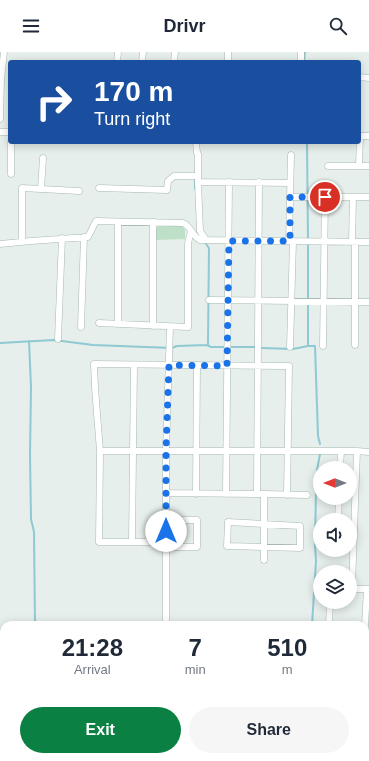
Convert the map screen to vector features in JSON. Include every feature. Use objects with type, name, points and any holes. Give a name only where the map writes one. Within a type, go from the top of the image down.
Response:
[{"type":"street","points":[[0,119],[1,80],[4,52]]},
{"type":"street","points":[[10,174],[11,144]]},
{"type":"street","points":[[196,144],[196,153],[198,154],[196,178],[200,231],[206,240]]},
{"type":"street","points":[[359,166],[360,144]]},
{"type":"street","points":[[290,346],[291,155]]},
{"type":"street","points":[[41,189],[43,158]]},
{"type":"street","points":[[328,166],[369,166]]},
{"type":"street","points":[[99,188],[167,190],[168,181],[174,176],[229,182],[290,182]]},
{"type":"street","points":[[226,494],[229,182]]},
{"type":"street","points":[[257,494],[260,182]]},
{"type":"street","points":[[22,242],[22,188],[79,190]]},
{"type":"street","points":[[290,197],[369,197]]},
{"type":"street","points":[[323,346],[325,197]]},
{"type":"street","points":[[353,197],[355,345]]},
{"type":"street","points":[[0,244],[88,237],[96,221],[183,223],[186,224],[197,239],[200,240],[369,242]]},
{"type":"street","points":[[118,222],[118,324]]},
{"type":"street","points":[[152,222],[152,326]]},
{"type":"street","points":[[99,323],[188,327],[188,243],[191,231]]},
{"type":"street","points":[[81,327],[84,237]]},
{"type":"street","points":[[58,339],[62,238]]},
{"type":"street","points":[[209,300],[369,302]]},
{"type":"street","points":[[166,621],[166,450],[170,326]]},
{"type":"street","points":[[166,520],[197,520],[197,547],[132,542],[99,542],[100,451],[94,364],[288,366],[287,495]]},
{"type":"street","points":[[132,542],[134,364]]},
{"type":"street","points":[[196,494],[197,365]]},
{"type":"street","points":[[100,451],[258,450],[369,452]]},
{"type":"street","points":[[340,461],[341,451]]},
{"type":"street","points":[[353,513],[357,451]]},
{"type":"street","points":[[166,494],[307,495]]},
{"type":"street","points":[[264,494],[264,560]]},
{"type":"street","points":[[228,522],[264,524],[300,526],[300,548],[227,546],[228,522]]},
{"type":"street","points":[[352,557],[352,585],[356,589],[368,589],[365,621]]},
{"type":"street","points":[[329,621],[330,609]]},
{"type":"green space","points":[[158,226],[182,226],[185,229],[185,239],[155,240],[155,229]]},
{"type":"waterway","points":[[304,60],[305,52]]},
{"type":"waterway","points":[[307,144],[308,239]]},
{"type":"waterway","points":[[195,178],[195,189]]},
{"type":"waterway","points":[[206,244],[209,248],[207,345]]},
{"type":"waterway","points":[[308,245],[308,346],[315,346],[318,436],[320,444]]},
{"type":"waterway","points":[[0,343],[54,340],[93,345],[172,348],[177,346],[207,345],[211,347],[256,347]]},
{"type":"waterway","points":[[29,341],[31,387],[31,519],[34,532],[35,621]]},
{"type":"waterway","points":[[262,348],[293,349],[308,346]]},
{"type":"waterway","points":[[312,621],[316,561],[316,489],[320,454]]},
{"type":"route","points":[[166,531],[166,450],[169,365],[227,366],[229,241],[290,241],[290,197],[325,197]]}]
